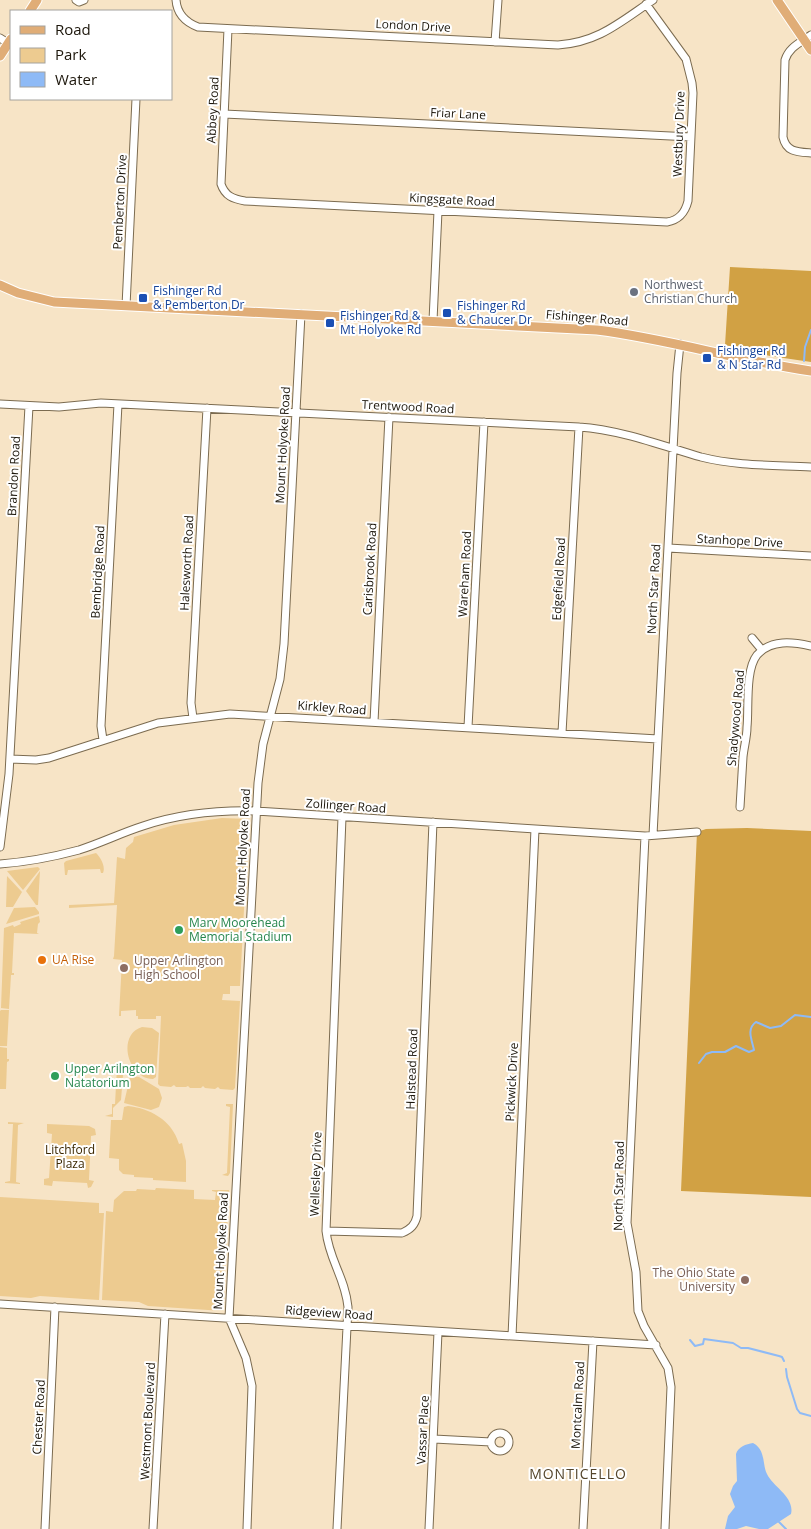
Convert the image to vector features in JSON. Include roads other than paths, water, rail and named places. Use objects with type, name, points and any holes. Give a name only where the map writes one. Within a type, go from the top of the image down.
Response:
[{"type":"main road","points":[[777,0],[808,38],[811,50]]},
{"type":"main road","points":[[0,56],[10,42]]},
{"type":"main road","name":"Fishinger Road","points":[[0,285],[18,293],[54,302],[597,330],[644,337],[811,371]]},
{"type":"street","points":[[76,0],[79,2],[84,0]]},
{"type":"street","name":"London Drive","points":[[176,0],[178,10],[184,20],[198,27],[558,45],[574,44],[600,35],[650,2]]},
{"type":"street","points":[[496,42],[498,0]]},
{"type":"street","name":"Westbury Drive","points":[[650,2],[686,59],[693,93],[688,201],[686,210],[680,216]]},
{"type":"street","name":"Abbey Road","points":[[225,192],[221,184],[220,175],[228,29]]},
{"type":"street","points":[[0,38],[10,42]]},
{"type":"street","points":[[808,38],[792,48],[785,60],[783,136],[784,143],[788,148],[795,152],[811,153]]},
{"type":"street","name":"Pemberton Drive","points":[[126,306],[136,100]]},
{"type":"street","name":"Friar Lane","points":[[224,114],[691,138]]},
{"type":"street","name":"Kingsgate Road","points":[[225,192],[234,199],[245,201],[661,222],[672,221],[680,216]]},
{"type":"street","points":[[432,321],[438,211]]},
{"type":"street","name":"Mount Holyoke Road","points":[[247,1529],[252,1386],[246,1358],[229,1318],[258,783],[264,744],[280,679],[284,644],[301,314]]},
{"type":"street","name":"North Star Road","points":[[653,835],[680,344]]},
{"type":"street","name":"Trentwood Road","points":[[0,404],[59,407],[100,403],[578,427],[617,433],[702,457],[728,462],[811,467]]},
{"type":"street","name":"Bembridge Road","points":[[103,740],[101,726],[118,404]]},
{"type":"street","name":"Brandon Road","points":[[0,847],[10,760],[30,406]]},
{"type":"street","name":"Halesworth Road","points":[[193,718],[191,703],[207,408]]},
{"type":"street","name":"Carisbrook Road","points":[[374,722],[389,418]]},
{"type":"street","name":"Wareham Road","points":[[468,727],[484,422]]},
{"type":"street","name":"Edgefield Road","points":[[562,733],[578,427]]},
{"type":"street","name":"Stanhope Drive","points":[[668,548],[811,556]]},
{"type":"street","points":[[752,638],[762,650],[777,644],[791,643],[811,646]]},
{"type":"street","name":"Shadywood Road","points":[[740,807],[749,683],[752,664],[762,650]]},
{"type":"street","name":"Kirkley Road","points":[[10,760],[48,758],[158,723],[230,714],[658,739]]},
{"type":"street","name":"Zollinger Road","points":[[0,864],[48,858],[79,850],[143,826],[179,816],[209,812],[256,811],[645,836],[697,832]]},
{"type":"street","name":"Wellesley Drive","points":[[337,1529],[347,1295],[328,1246],[326,1231],[342,816]]},
{"type":"street","name":"Halstead Road","points":[[326,1231],[402,1233],[410,1230],[415,1224],[417,1216],[433,822]]},
{"type":"street","name":"Pickwick Drive","points":[[512,1336],[535,829]]},
{"type":"street","name":"North Star Road","points":[[645,836],[627,1223],[635,1262],[638,1310],[644,1326],[668,1368],[672,1387],[665,1529]]},
{"type":"street","name":"Ridgeview Road","points":[[0,1304],[656,1345]]},
{"type":"street","name":"Chester Road","points":[[44,1529],[56,1307]]},
{"type":"street","name":"Westmont Boulevard","points":[[153,1529],[164,1314]]},
{"type":"street","name":"Vassar Place","points":[[429,1529],[438,1332]]},
{"type":"street","name":"Montcalm Road","points":[[583,1529],[593,1341]]},
{"type":"street","points":[[434,1439],[491,1442]]},
{"type":"water","points":[[753,1443],[762,1453],[765,1470],[770,1479],[790,1502],[791,1514],[768,1529],[746,1526],[737,1529],[725,1529],[728,1516],[735,1507],[730,1494],[737,1481],[736,1454],[743,1446]]},
{"type":"waterway","points":[[804,361],[805,347],[811,330]]},
{"type":"waterway","points":[[699,1063],[706,1054],[725,1052],[736,1046],[749,1052],[754,1050],[750,1031],[756,1022],[770,1028],[781,1026],[795,1015],[811,1017]]},
{"type":"waterway","points":[[690,1340],[695,1346],[703,1344],[704,1339],[733,1343],[741,1348],[748,1348],[782,1357],[784,1361]]},
{"type":"waterway","points":[[786,1369],[797,1409],[800,1413],[811,1416]]},
{"type":"waterway","points":[[779,1522],[786,1529]]},
{"type":"place","name":"Northwest Christian Church","points":[[634,292]]},
{"type":"place","name":"Fishinger Rd & Pemberton Dr","points":[[143,298]]},
{"type":"place","name":"Fishinger Rd & Chaucer Dr","points":[[447,313]]},
{"type":"place","name":"Fishinger Rd & Mt Holyoke Rd","points":[[330,323]]},
{"type":"place","name":"Fishinger Rd & N Star Rd","points":[[707,358]]},
{"type":"place","name":"Marv Moorehead Memorial Stadium","points":[[179,930]]},
{"type":"place","name":"UA Rise","points":[[42,960]]},
{"type":"place","name":"Upper Arlington High School","points":[[124,968]]},
{"type":"place","name":"Upper Arilngton Natatorium","points":[[55,1076]]},
{"type":"place","name":"The Ohio State University","points":[[745,1280]]},
{"type":"district","name":"MONTICELLO","points":[[578,1474]]},
{"type":"park label","name":"Litchford Plaza","points":[[70,1157]]}]
